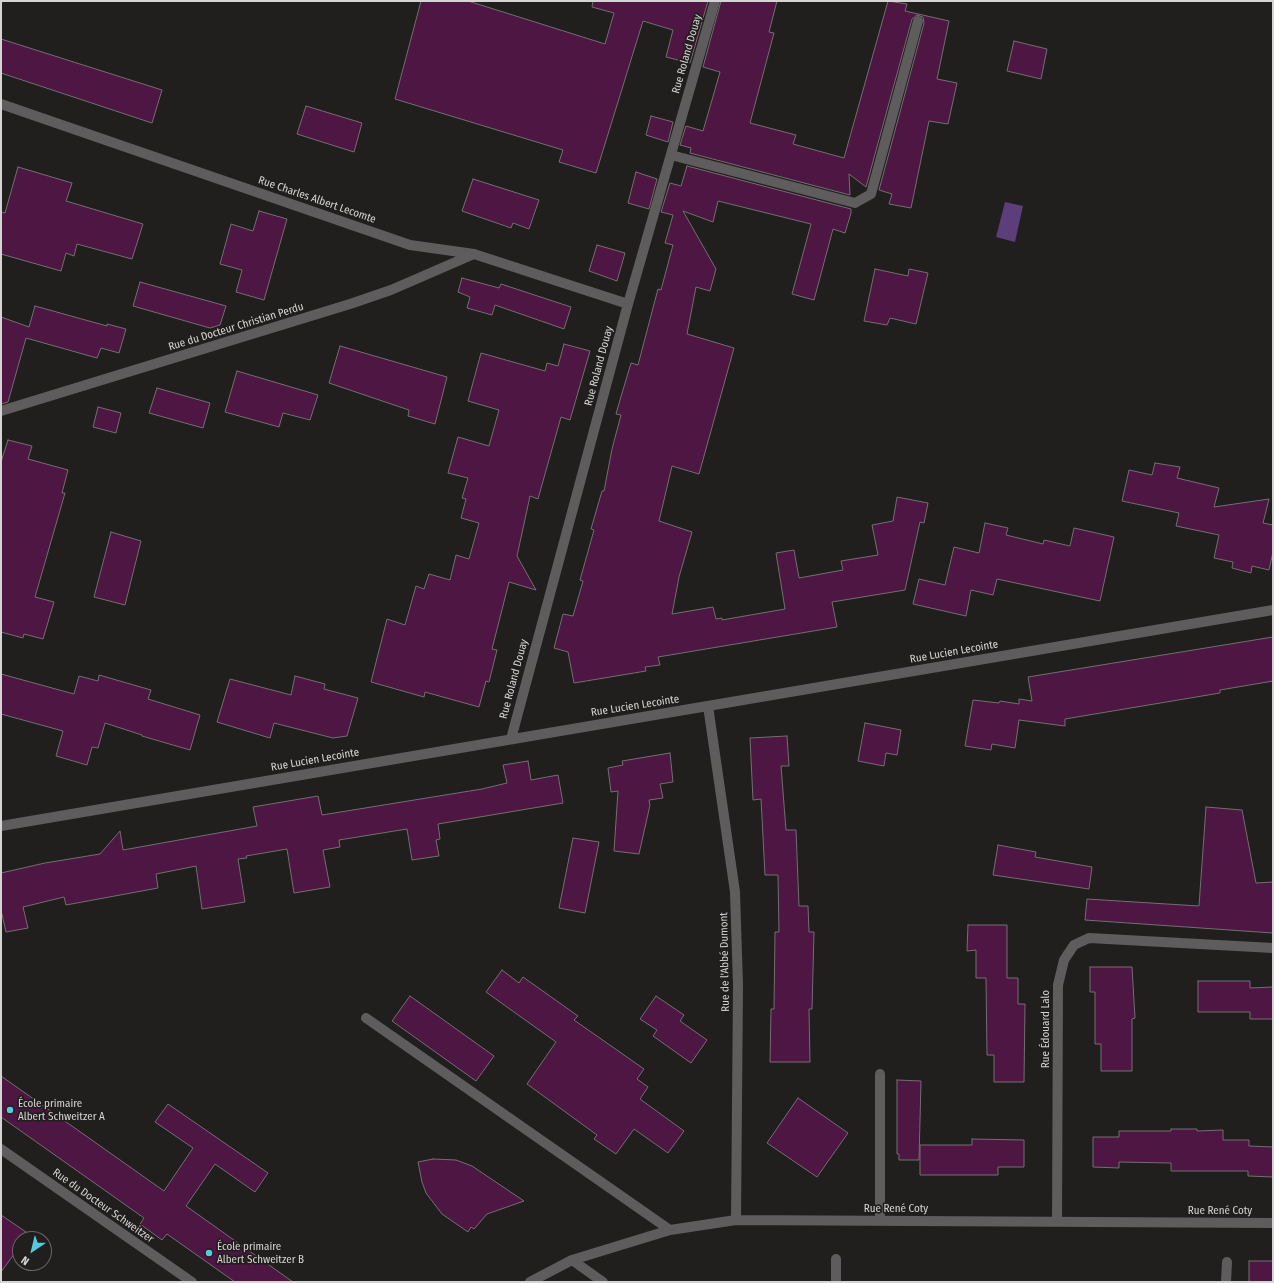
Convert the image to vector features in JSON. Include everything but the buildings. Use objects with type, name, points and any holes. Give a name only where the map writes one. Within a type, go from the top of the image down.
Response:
[{"type":"street","name":"Rue Roland Douay","points":[[511,739],[628,304],[715,1]]},
{"type":"street","points":[[671,155],[855,203],[871,194],[918,21]]},
{"type":"street","name":"Rue Charles Albert Lecomte","points":[[1,104],[410,245],[474,254],[628,304]]},
{"type":"street","name":"Rue du Docteur Christian Perdu","points":[[1,411],[350,304],[391,290],[474,254]]},
{"type":"street","name":"Rue Lucien Lecointe","points":[[1,826],[1273,610]]},
{"type":"street","name":"Rue de l'Abbé Dumont","points":[[708,706],[735,892],[738,985],[736,1220]]},
{"type":"street","name":"Rue Édouard Lalo","points":[[1057,1222],[1058,985],[1064,960],[1074,945],[1089,938],[1273,948]]},
{"type":"street","points":[[366,1018],[670,1230]]},
{"type":"street","points":[[880,1074],[880,1221]]},
{"type":"street","name":"Rue du Docteur Schweitzer","points":[[1,1150],[192,1282]]},
{"type":"street","name":"Rue René Coty","points":[[530,1282],[572,1260],[670,1230],[736,1220],[1273,1223]]},
{"type":"street","points":[[836,1259],[836,1282]]},
{"type":"street","points":[[572,1260],[603,1282]]},
{"type":"street","points":[[1226,1262],[1226,1282]]},
{"type":"shaded area","points":[[1005,202],[1023,206],[1015,242],[996,237]]},
{"type":"place","name":"École primaire Albert Schweitzer A","points":[[10,1110]]},
{"type":"place","name":"École primaire Albert Schweitzer B","points":[[209,1253]]}]
